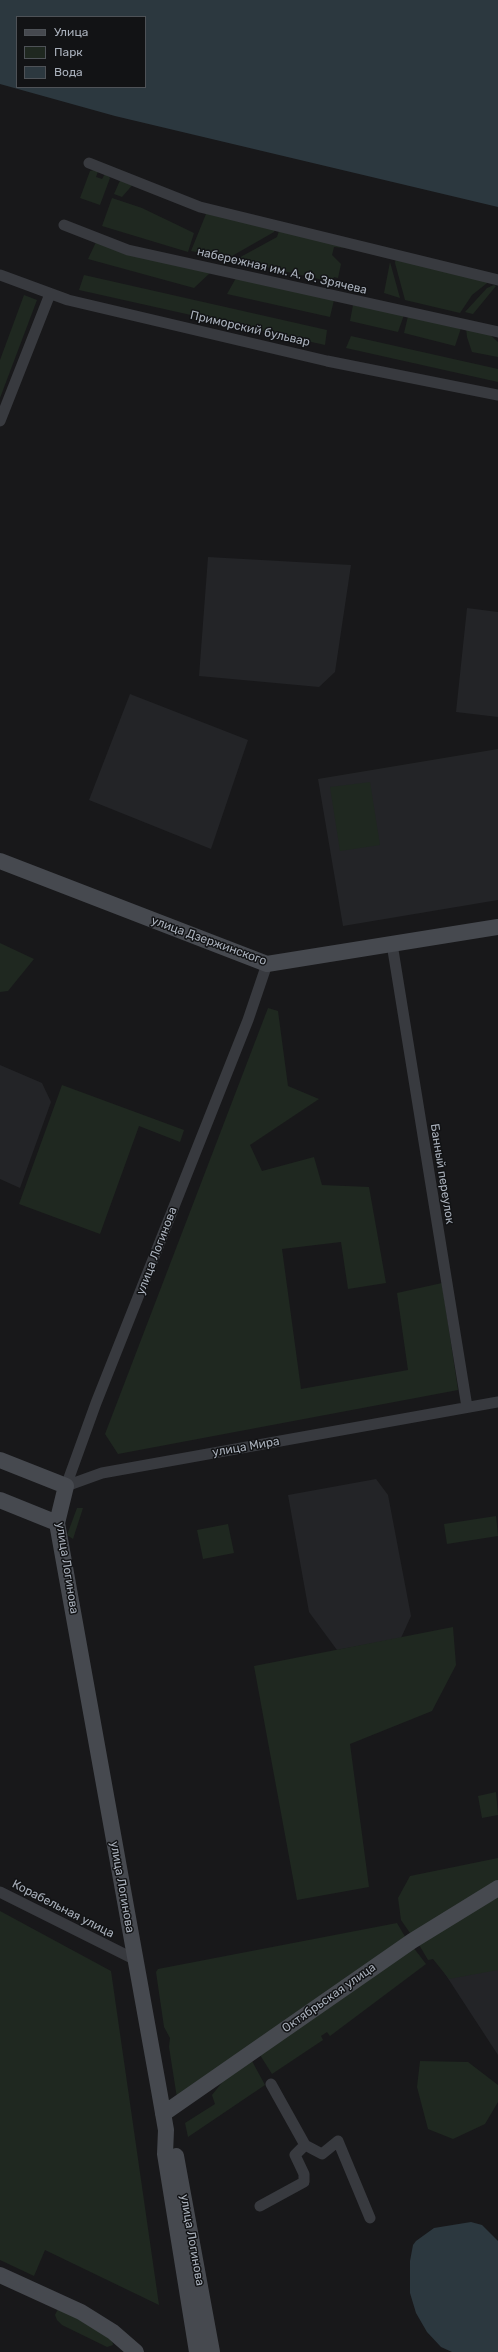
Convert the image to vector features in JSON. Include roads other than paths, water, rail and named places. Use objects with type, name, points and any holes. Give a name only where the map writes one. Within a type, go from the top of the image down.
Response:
[{"type":"main road","name":"улица Дзержинского","points":[[0,861],[267,964],[498,928]]},
{"type":"main road","points":[[0,1460],[66,1486]]},
{"type":"main road","name":"улица Логинова","points":[[66,1486],[57,1523],[163,2114],[166,2130],[175,2151],[212,2352]]},
{"type":"main road","points":[[0,1500],[57,1523]]},
{"type":"main road","name":"Октябрьская улица","points":[[163,2114],[412,1940],[498,1888]]},
{"type":"main road","name":"улица Логинова","points":[[166,2130],[165,2154],[197,2352]]},
{"type":"main road","points":[[0,2275],[82,2312],[113,2332],[136,2352]]},
{"type":"street","points":[[89,163],[200,207],[498,280]]},
{"type":"street","name":"набережная им. А. Ф. Зрячева","points":[[64,225],[128,250],[498,332]]},
{"type":"street","name":"Приморский бульвар","points":[[0,275],[68,300],[327,361],[498,395]]},
{"type":"street","points":[[0,421],[50,294]]},
{"type":"street","name":"Банный переулок","points":[[392,944],[467,1407]]},
{"type":"street","name":"улица Логинова","points":[[66,1486],[96,1403],[248,1020],[267,964]]},
{"type":"street","name":"улица Мира","points":[[66,1486],[102,1473],[498,1402]]},
{"type":"street","name":"Корабельная улица","points":[[0,1892],[136,1960]]},
{"type":"street","points":[[271,2084],[305,2145],[322,2154],[338,2141],[370,2218]]},
{"type":"street","points":[[260,2206],[304,2182],[304,2174],[296,2155],[305,2145]]},
{"type":"water","points":[[0,0],[498,0],[498,207],[115,116],[0,84]]},
{"type":"water","points":[[471,2222],[482,2225],[498,2241],[498,2352],[452,2352],[441,2347],[427,2332],[416,2313],[410,2293],[410,2261],[413,2245],[416,2241],[434,2228]]}]
